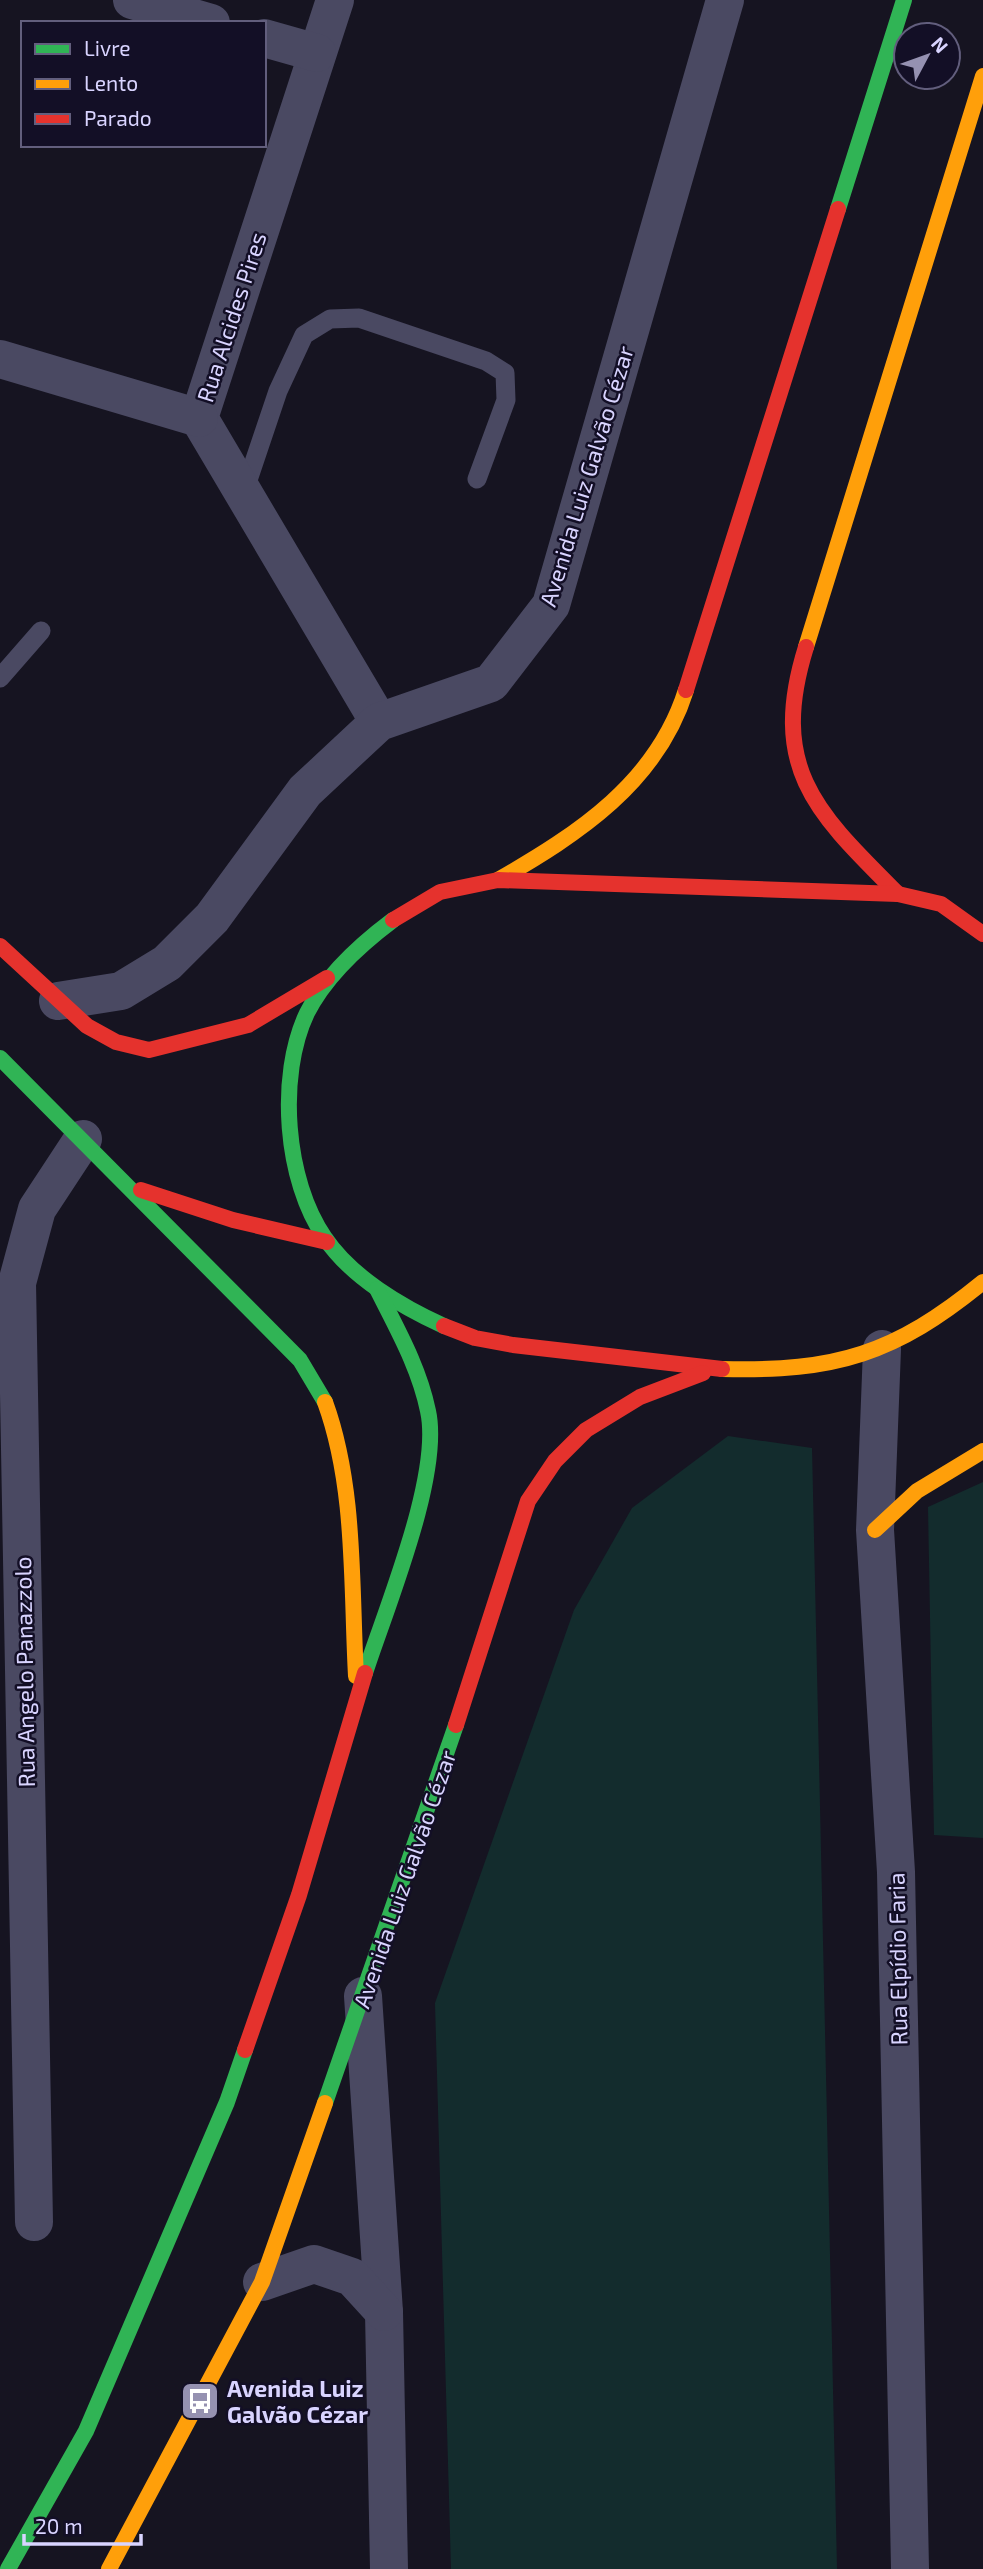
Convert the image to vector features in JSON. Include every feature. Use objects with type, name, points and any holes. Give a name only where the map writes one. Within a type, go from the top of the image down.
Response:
[{"type":"main road","name":"Avenida Luiz Galvão Cézar","points":[[498,880],[566,842],[598,819],[644,770],[682,700],[904,0]]},
{"type":"main road","points":[[898,894],[861,856],[819,804],[798,770],[792,721],[800,666],[983,76]]},
{"type":"main road","name":"Avenida Luiz Galvão Cézar","points":[[983,932],[941,904],[898,894],[498,880],[440,891],[385,923],[332,975],[307,1013],[295,1052],[289,1133],[302,1184],[327,1242],[377,1289],[435,1322],[496,1343],[708,1371],[769,1372],[831,1363],[882,1349],[928,1327],[983,1282]]},
{"type":"main road","points":[[0,946],[87,1026],[116,1042],[149,1050],[247,1026],[332,975]]},
{"type":"main road","points":[[0,1058],[300,1360],[322,1393],[338,1437],[345,1488],[357,1699]]},
{"type":"main road","points":[[129,1185],[216,1218],[267,1232],[327,1242]]},
{"type":"main road","name":"Avenida Luiz Galvão Cézar","points":[[8,2569],[86,2431],[227,2102],[299,1895],[357,1699],[412,1530],[429,1468],[429,1414],[414,1362],[377,1289]]},
{"type":"main road","name":"Avenida Luiz Galvão Cézar","points":[[109,2569],[262,2282],[444,1764],[528,1501],[555,1461],[586,1430],[640,1397],[708,1371]]},
{"type":"main road","points":[[875,1530],[917,1491],[983,1451]]},
{"type":"street","points":[[132,0],[204,21]]},
{"type":"street","name":"Rua Alcides Pires","points":[[335,0],[199,418],[379,722]]},
{"type":"street","name":"Avenida Luiz Galvão Cézar","points":[[58,1000],[121,991],[167,963],[212,918],[305,791],[379,722],[491,683],[551,606],[725,0]]},
{"type":"street","points":[[266,39],[317,53]]},
{"type":"street","points":[[0,359],[199,418]]},
{"type":"street","name":"Rua Angelo Panazzolo","points":[[34,2222],[17,1283],[37,1209],[83,1139]]},
{"type":"street","name":"Rua Elpídio Faria","points":[[882,1349],[875,1530],[895,1871],[910,2569]]},
{"type":"street","points":[[363,1996],[384,2312],[389,2569]]},
{"type":"street","points":[[262,2282],[314,2264],[352,2277],[384,2312]]},
{"type":"lane","points":[[244,493],[278,391],[304,335],[330,319],[359,318],[486,362],[505,373],[506,400],[477,479]]},
{"type":"lane","points":[[0,678],[41,631]]},
{"type":"green space","points":[[728,1436],[812,1448],[837,2569],[451,2569],[435,2003],[574,1610],[632,1508]]},
{"type":"green space","points":[[983,1482],[983,1838],[934,1835],[928,1507]]},
{"type":"traffic: fast","points":[[838,209],[904,0]]},
{"type":"traffic: fast","points":[[393,920],[345,962],[307,1013],[292,1067],[290,1128],[301,1188],[325,1238],[363,1278],[411,1310],[444,1326]]},
{"type":"traffic: fast","points":[[0,1058],[300,1360],[325,1402]]},
{"type":"traffic: fast","points":[[365,1673],[410,1542],[427,1470],[430,1438],[428,1411],[419,1379],[407,1348],[377,1289]]},
{"type":"traffic: fast","points":[[325,2103],[456,1725]]},
{"type":"traffic: fast","points":[[8,2569],[86,2431],[227,2102],[245,2050]]},
{"type":"traffic: slow","points":[[806,647],[983,76]]},
{"type":"traffic: slow","points":[[498,880],[585,824],[635,779],[656,752],[673,723],[686,690]]},
{"type":"traffic: slow","points":[[722,1369],[798,1367],[862,1354],[921,1326],[983,1282]]},
{"type":"traffic: slow","points":[[325,1402],[335,1434],[347,1502],[356,1676]]},
{"type":"traffic: slow","points":[[875,1530],[917,1491],[983,1451]]},
{"type":"traffic: slow","points":[[109,2569],[262,2282],[325,2103]]},
{"type":"traffic: jam","points":[[686,690],[838,209]]},
{"type":"traffic: jam","points":[[806,647],[796,689],[793,726],[797,757],[807,786],[844,838],[898,894]]},
{"type":"traffic: jam","points":[[393,920],[440,892],[498,880],[898,894],[941,904],[983,934]]},
{"type":"traffic: jam","points":[[0,946],[87,1026],[116,1042],[149,1050],[248,1025],[327,978]]},
{"type":"traffic: jam","points":[[141,1190],[233,1220],[327,1242]]},
{"type":"traffic: jam","points":[[444,1326],[475,1338],[513,1345],[722,1369]]},
{"type":"traffic: jam","points":[[456,1725],[528,1501],[555,1461],[586,1430],[640,1397],[703,1373]]},
{"type":"traffic: jam","points":[[245,2050],[299,1895],[365,1673]]},
{"type":"place","name":"Avenida Luiz Galvão Cézar","points":[[200,2401]]}]
